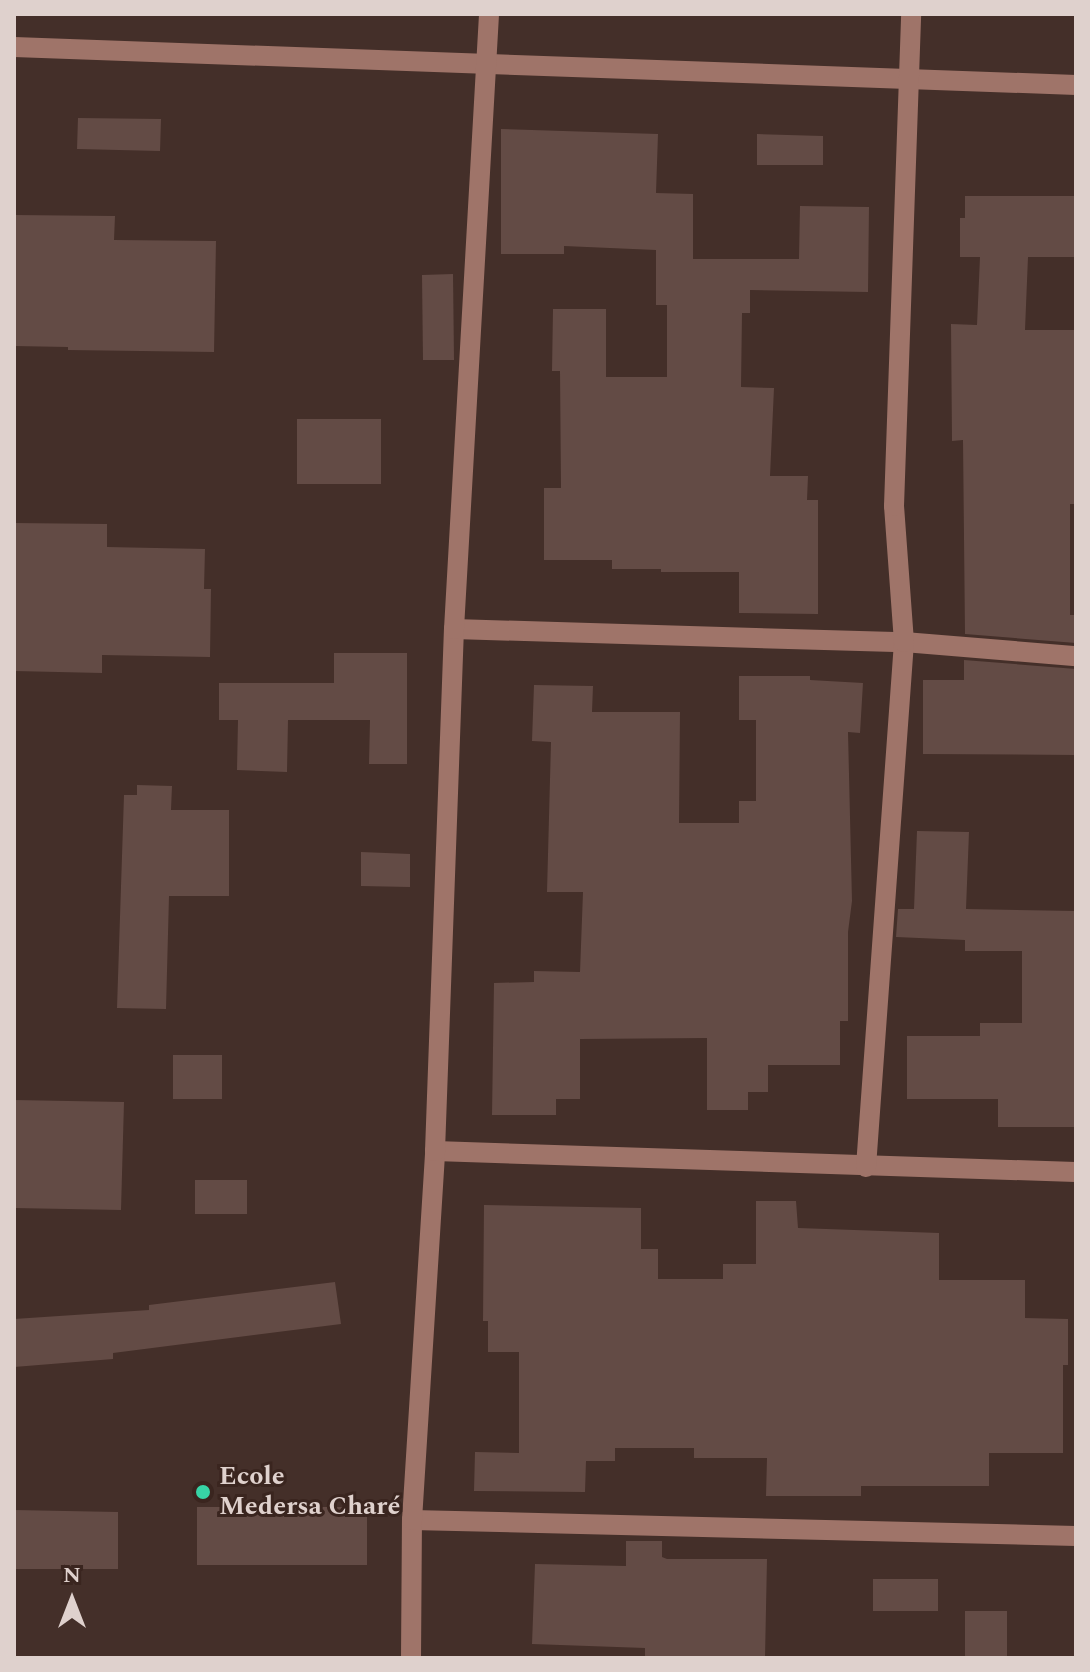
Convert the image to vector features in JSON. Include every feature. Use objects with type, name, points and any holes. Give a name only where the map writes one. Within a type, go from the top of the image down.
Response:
[{"type":"street","points":[[411,1658],[412,1520],[435,1151],[454,629],[489,14]]},
{"type":"street","points":[[866,1167],[904,642],[894,506],[911,14]]},
{"type":"street","points":[[14,47],[1076,85]]},
{"type":"street","points":[[454,629],[904,642],[1076,656]]},
{"type":"street","points":[[435,1151],[1076,1172]]},
{"type":"street","points":[[412,1520],[1076,1536]]},
{"type":"building","points":[[78,118],[161,119],[160,151],[77,149]]},
{"type":"building","points":[[501,129],[658,134],[656,193],[693,194],[693,259],[799,259],[800,206],[869,207],[868,292],[750,290],[750,313],[742,313],[741,387],[774,388],[770,476],[808,476],[807,500],[818,500],[818,614],[739,613],[739,572],[612,569],[612,560],[544,560],[544,488],[561,488],[560,371],[552,371],[553,309],[606,309],[606,377],[667,377],[667,305],[656,305],[656,250],[564,246],[564,254],[501,254]]},
{"type":"building","points":[[757,134],[823,136],[823,165],[757,165]]},
{"type":"building","points":[[965,196],[1076,196],[1076,257],[1028,257],[1025,330],[1076,330],[1076,504],[1070,504],[1070,615],[1076,615],[1076,643],[965,634],[963,440],[952,441],[951,324],[977,325],[980,257],[960,257],[960,218],[965,218]]},
{"type":"building","points":[[14,215],[115,216],[114,240],[216,241],[214,352],[14,346]]},
{"type":"building","points":[[453,274],[454,360],[423,360],[422,275]]},
{"type":"building","points":[[297,419],[381,419],[381,484],[297,484]]},
{"type":"building","points":[[14,523],[107,524],[107,547],[205,549],[204,589],[211,589],[210,657],[102,655],[102,673],[14,671]]},
{"type":"building","points":[[334,653],[407,653],[407,764],[369,764],[370,720],[288,720],[287,772],[237,770],[238,720],[219,720],[219,683],[334,683]]},
{"type":"building","points":[[964,660],[1076,669],[1076,755],[923,754],[923,680],[964,680]]},
{"type":"building","points":[[739,676],[810,676],[810,680],[863,683],[860,733],[848,732],[852,901],[848,932],[848,1021],[840,1021],[840,1065],[768,1065],[768,1092],[748,1092],[748,1110],[707,1110],[707,1038],[580,1039],[580,1099],[556,1099],[556,1115],[492,1115],[494,983],[534,982],[534,971],[580,972],[583,892],[547,892],[551,742],[532,741],[534,685],[593,686],[592,712],[680,712],[679,823],[739,823],[739,801],[756,801],[756,720],[739,720]]},
{"type":"building","points":[[137,785],[172,786],[171,810],[229,810],[229,896],[169,896],[166,1009],[117,1008],[124,795],[137,795]]},
{"type":"building","points":[[917,831],[969,832],[966,909],[1076,911],[1076,1127],[998,1127],[998,1099],[907,1099],[907,1036],[980,1036],[980,1023],[1022,1023],[1022,951],[965,951],[965,940],[896,937],[898,909],[914,909]]},
{"type":"building","points":[[361,852],[410,854],[410,887],[361,886]]},
{"type":"building","points":[[173,1055],[222,1055],[222,1099],[173,1099]]},
{"type":"building","points":[[14,1100],[124,1102],[121,1210],[14,1208]]},
{"type":"building","points":[[195,1180],[247,1180],[247,1214],[195,1214]]},
{"type":"building","points":[[756,1201],[796,1201],[798,1228],[939,1233],[939,1280],[1025,1280],[1025,1318],[1068,1319],[1068,1365],[1063,1365],[1063,1453],[989,1453],[989,1486],[861,1486],[861,1496],[766,1496],[767,1458],[694,1458],[694,1448],[615,1448],[615,1461],[586,1461],[585,1492],[474,1491],[475,1452],[519,1453],[519,1352],[488,1352],[488,1321],[483,1321],[484,1205],[641,1208],[641,1249],[658,1249],[658,1279],[723,1279],[723,1264],[756,1264]]},
{"type":"building","points":[[335,1282],[341,1324],[113,1353],[113,1359],[14,1367],[14,1319],[149,1310],[149,1305]]},
{"type":"building","points":[[197,1507],[367,1507],[367,1565],[197,1565]]},
{"type":"building","points":[[14,1510],[118,1512],[118,1569],[14,1569]]},
{"type":"building","points":[[626,1541],[662,1541],[662,1557],[667,1559],[767,1559],[765,1658],[645,1658],[645,1648],[532,1644],[535,1564],[626,1566]]},
{"type":"building","points":[[873,1579],[938,1579],[938,1611],[873,1611]]},
{"type":"building","points":[[965,1611],[1007,1611],[1007,1658],[965,1658]]},
{"type":"place","name":"Ecole Medersa Charé","points":[[203,1492]]}]
